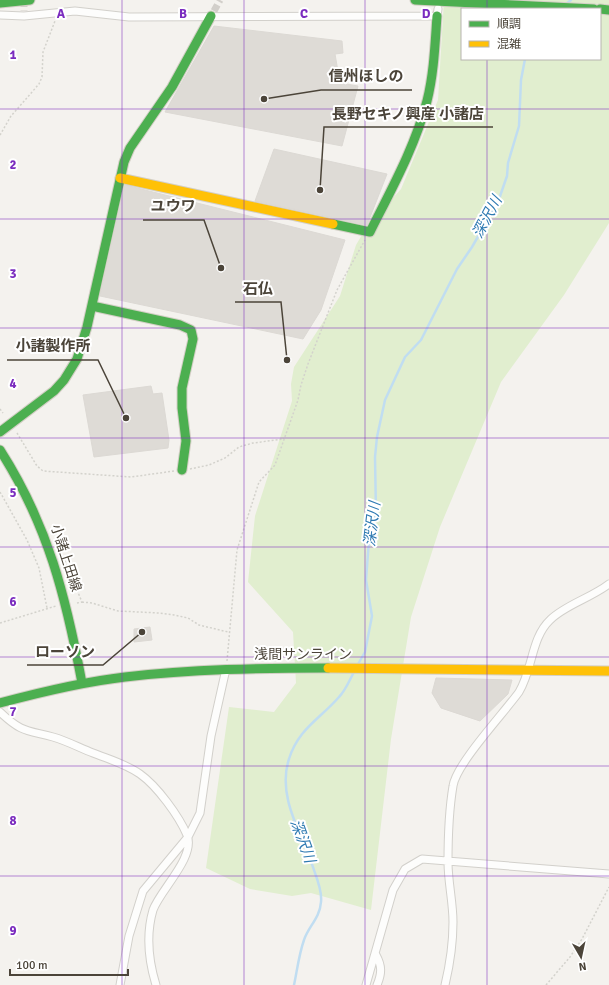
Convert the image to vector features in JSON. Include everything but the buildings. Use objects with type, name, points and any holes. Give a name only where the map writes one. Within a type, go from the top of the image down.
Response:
[{"type":"main road","points":[[0,3],[30,0]]},
{"type":"main road","points":[[415,0],[578,8]]},
{"type":"main road","points":[[120,178],[370,232],[400,169],[421,119],[431,84],[438,13]]},
{"type":"main road","points":[[0,432],[41,402],[64,380],[77,359],[83,344],[120,178],[130,148],[172,86],[213,14]]},
{"type":"main road","points":[[92,306],[180,325],[191,330],[193,339],[182,388],[182,408],[186,441],[182,470]]},
{"type":"main road","name":"小諸上田線","points":[[0,450],[21,483],[32,504],[54,561],[64,593],[82,683]]},
{"type":"main road","name":"浅間サンライン","points":[[0,702],[82,683],[164,672],[241,668],[401,668],[609,671]]},
{"type":"street","points":[[0,16],[75,11],[129,17],[213,14],[438,13]]},
{"type":"street","points":[[445,985],[451,962],[453,921],[448,861],[453,784],[460,768],[519,692],[530,670],[538,637],[549,621],[563,610],[588,599],[609,584]]},
{"type":"street","points":[[120,985],[129,936],[143,892],[188,837],[200,813],[211,736],[226,669]]},
{"type":"street","points":[[0,712],[20,728],[54,737],[127,767],[140,774],[178,815],[188,837],[189,845],[181,864],[154,910],[150,934],[150,966],[156,985]]},
{"type":"street","points":[[366,985],[376,955],[393,890],[405,869],[422,859],[609,874]]},
{"type":"street","points":[[376,955],[381,965],[381,974],[378,985]]},
{"type":"path","points":[[0,135],[11,116],[39,84],[42,77],[43,52],[58,12]]},
{"type":"path","points":[[226,669],[228,632],[237,550],[259,482],[275,464],[298,400],[305,371],[337,290],[370,232]]},
{"type":"path","points":[[0,409],[3,413]]},
{"type":"path","points":[[17,433],[37,466],[43,471],[131,477],[155,475],[209,465],[225,458],[239,447],[253,443],[284,439]]},
{"type":"path","points":[[0,492],[30,547],[39,568],[47,608]]},
{"type":"path","points":[[54,561],[64,559],[82,602]]},
{"type":"path","points":[[77,603],[92,602],[118,611],[159,613],[188,618],[199,625],[228,632]]},
{"type":"path","points":[[0,623],[56,606]]},
{"type":"path","points":[[546,985],[582,939],[609,887]]},
{"type":"green space","points":[[444,0],[609,0],[609,223],[564,295],[501,382],[440,527],[411,617],[391,739],[371,910],[311,893],[292,896],[250,889],[206,868],[229,707],[274,712],[296,683],[293,632],[248,582],[255,516],[292,401],[291,384],[294,367],[340,296],[356,245],[366,228],[401,189],[438,100]]},
{"type":"waterway","name":"深沢川","points":[[566,4],[571,0]]},
{"type":"waterway","name":"深沢川","points":[[357,666],[365,652],[372,616],[366,580],[369,540],[376,513],[375,457],[377,437],[385,400],[405,357],[421,340],[457,269],[472,247],[498,202],[507,176],[508,163],[519,126],[521,80],[525,60]]},
{"type":"waterway","name":"深沢川","points":[[294,985],[302,945],[316,918],[320,908],[321,898],[310,859],[289,803],[286,788],[286,774],[289,759],[298,740],[310,725],[332,705],[346,688],[355,670]]},
{"type":"tunnel","points":[[24,0],[24,11]]},
{"type":"tunnel","points":[[214,11],[220,0]]},
{"type":"traffic: fast","points":[[0,3],[30,0]]},
{"type":"traffic: fast","points":[[415,0],[574,8]]},
{"type":"traffic: fast","points":[[601,9],[609,10]]},
{"type":"traffic: fast","points":[[0,432],[54,391],[64,380],[77,359],[87,327],[124,162],[130,148],[172,87],[211,16]]},
{"type":"traffic: fast","points":[[333,224],[370,232],[402,168],[422,118],[433,69],[437,16]]},
{"type":"traffic: fast","points":[[92,306],[180,325],[191,330],[193,339],[182,388],[182,408],[186,441],[182,470]]},
{"type":"traffic: fast","points":[[0,450],[17,478],[31,506],[53,562],[62,591],[82,683]]},
{"type":"traffic: fast","points":[[0,703],[62,688],[125,677],[175,672],[277,668],[328,668]]},
{"type":"traffic: slow","points":[[120,178],[333,224]]},
{"type":"traffic: slow","points":[[328,668],[609,671]]},
{"type":"place","name":"信州ほしの","points":[[264,99]]},
{"type":"place","name":"長野セキノ興産 小諸店","points":[[320,190]]},
{"type":"place","name":"ユウワ","points":[[221,268]]},
{"type":"place","name":"石仏","points":[[287,360]]},
{"type":"place","name":"小諸製作所","points":[[126,418]]},
{"type":"place","name":"ローソン","points":[[142,632]]}]
